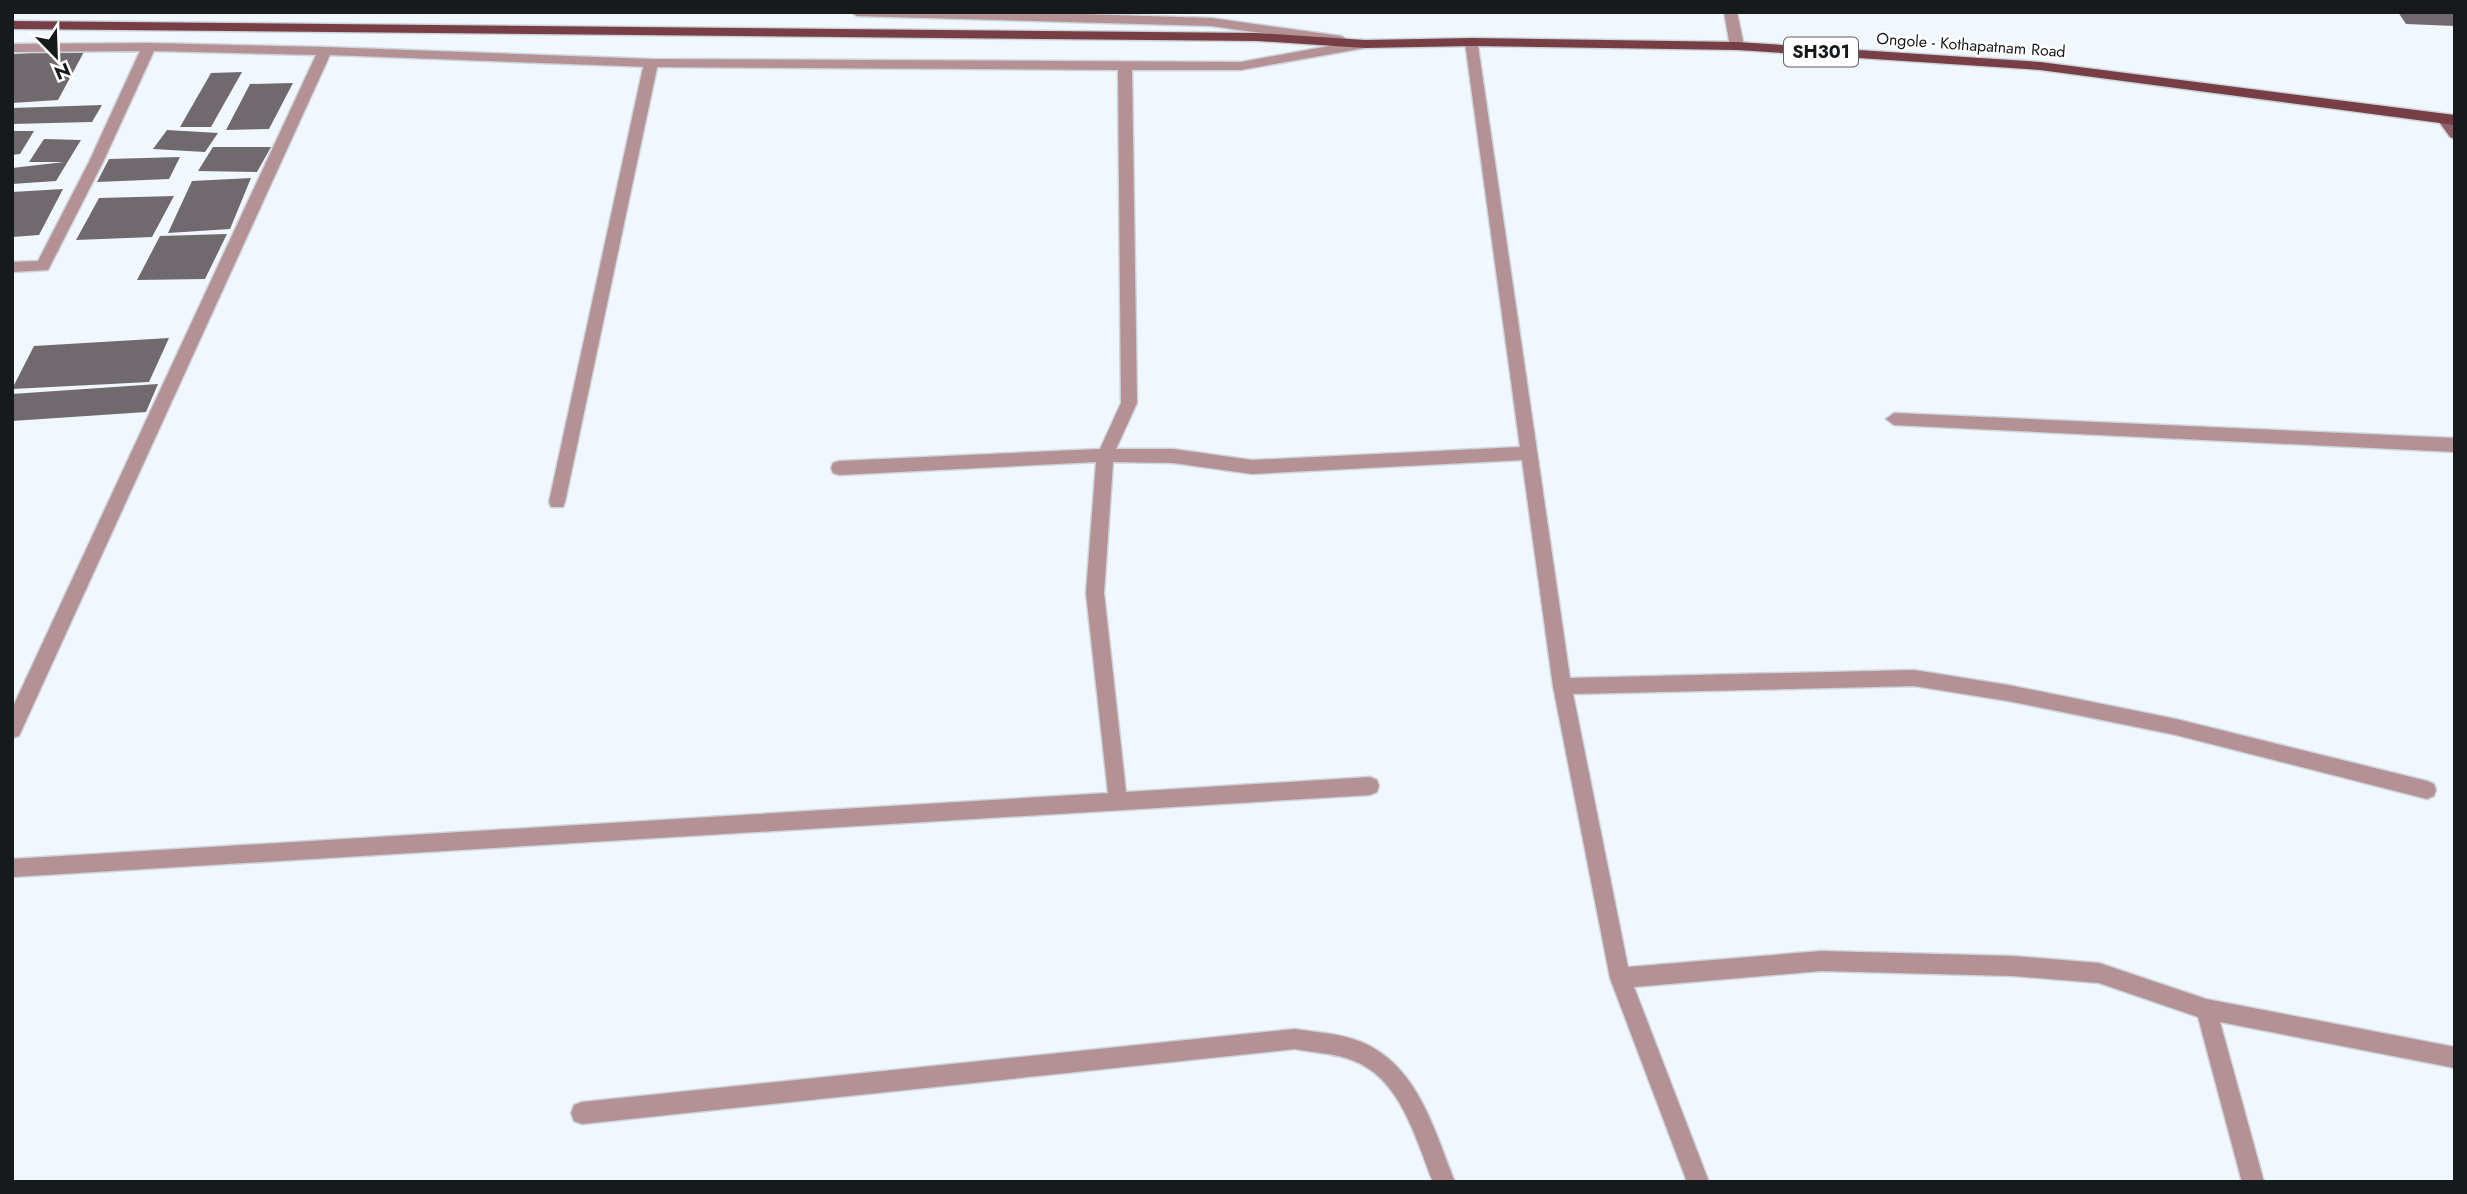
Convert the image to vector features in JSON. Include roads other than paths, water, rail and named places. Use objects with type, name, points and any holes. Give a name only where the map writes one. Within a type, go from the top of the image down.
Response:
[{"type":"main road","name":"Ongole - Kothapatnam Road","points":[[12,25],[1257,37],[1365,44],[1472,42],[1737,46],[2040,66],[2449,119]]},
{"type":"street","points":[[857,12],[1211,22],[1365,44]]},
{"type":"street","points":[[1730,12],[1737,46]]},
{"type":"street","points":[[1472,42],[1562,686],[1620,978],[1698,1182]]},
{"type":"street","points":[[12,48],[149,47],[325,51],[651,63],[1241,66],[1365,44]]},
{"type":"street","points":[[12,267],[43,266],[96,162],[149,47]]},
{"type":"street","points":[[12,730],[325,51]]},
{"type":"street","points":[[557,502],[651,63]]},
{"type":"street","points":[[1118,801],[1095,593],[1105,455],[1129,403],[1125,65]]},
{"type":"street","points":[[2449,119],[2455,134]]},
{"type":"street","points":[[1894,419],[2455,445]]},
{"type":"street","points":[[839,468],[1105,455],[1173,456],[1252,467],[1528,453]]},
{"type":"street","points":[[1562,686],[1914,678],[2008,692],[2176,727],[2427,790]]},
{"type":"street","points":[[12,868],[1370,786]]},
{"type":"street","points":[[1620,978],[1821,961],[2013,966],[2099,974],[2206,1009],[2455,1058]]},
{"type":"street","points":[[2206,1009],[2253,1182]]},
{"type":"street","points":[[582,1113],[1295,1039],[1357,1050],[1387,1069],[1407,1097],[1444,1182]]}]
